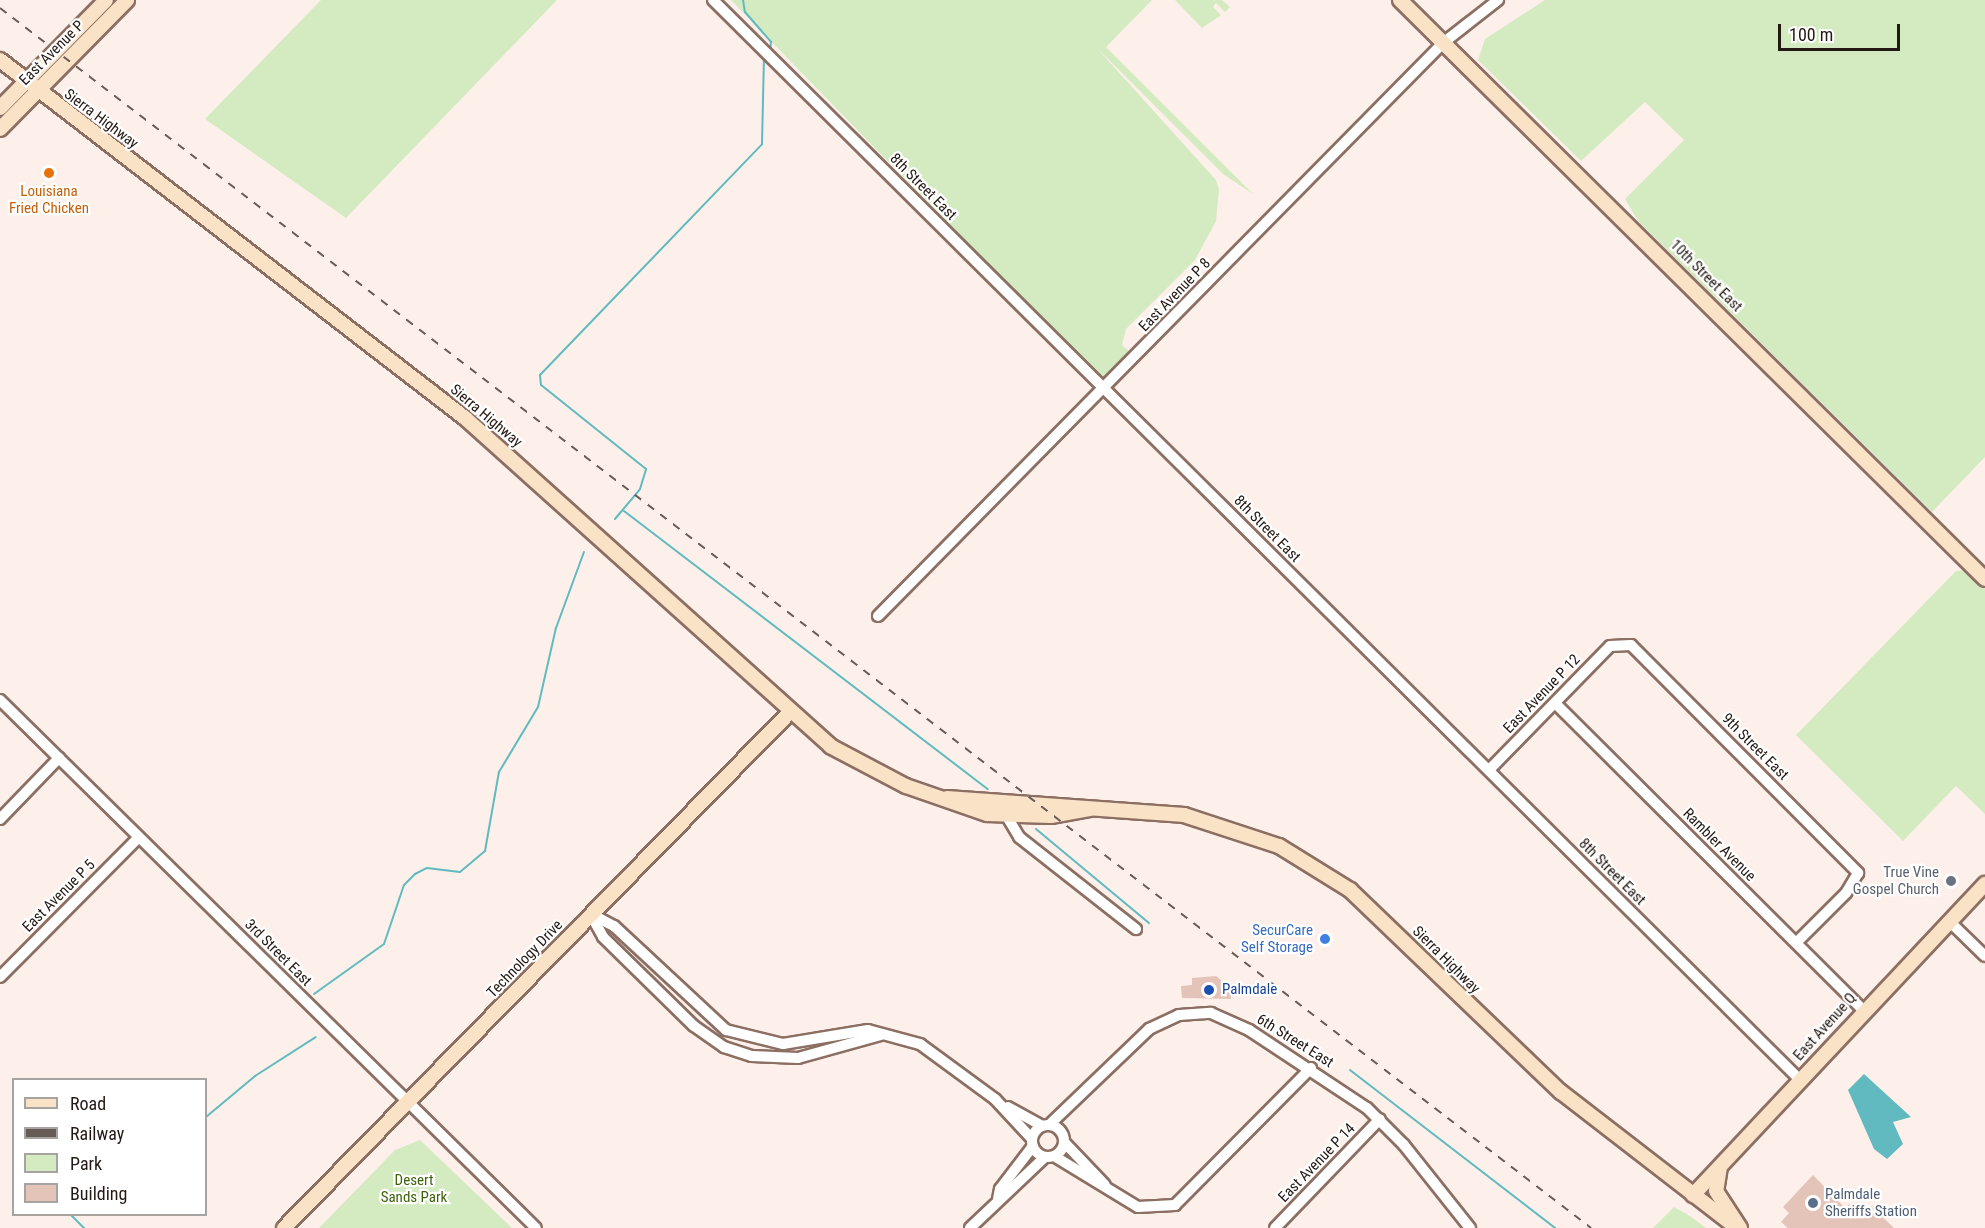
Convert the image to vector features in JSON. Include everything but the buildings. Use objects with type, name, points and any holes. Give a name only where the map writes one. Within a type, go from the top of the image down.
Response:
[{"type":"main road","points":[[0,108],[106,0]]},
{"type":"main road","name":"East Avenue P","points":[[0,129],[127,0]]},
{"type":"main road","name":"10th Street East","points":[[1400,0],[1985,579]]},
{"type":"main road","name":"Sierra Highway","points":[[0,60],[465,418],[790,712],[852,760],[945,798],[1006,815],[1077,815],[1089,809]]},
{"type":"main road","name":"Technology Drive","points":[[284,1228],[790,712]]},
{"type":"main road","name":"Sierra Highway","points":[[945,798],[1184,815],[1238,829],[1314,865],[1365,903],[1562,1092],[1738,1228]]},
{"type":"main road","name":"East Avenue Q","points":[[1693,1195],[1800,1080],[1862,1009],[1985,884]]},
{"type":"main road","points":[[1725,1158],[1716,1191],[1738,1228]]},
{"type":"street","name":"8th Street East","points":[[713,0],[1800,1080]]},
{"type":"street","name":"East Avenue P 8","points":[[879,616],[1443,43],[1498,0]]},
{"type":"street","name":"East Avenue P 12","points":[[1489,770],[1619,642]]},
{"type":"street","name":"9th Street East","points":[[1619,642],[1631,645],[1853,866],[1856,882],[1797,942]]},
{"type":"street","name":"3rd Street East","points":[[0,700],[536,1228]]},
{"type":"street","name":"Rambler Avenue","points":[[1555,703],[1862,1009]]},
{"type":"street","points":[[0,819],[59,758]]},
{"type":"street","points":[[1006,815],[1019,837],[1136,929]]},
{"type":"street","name":"East Avenue P 5","points":[[0,977],[139,837]]},
{"type":"street","points":[[591,914],[603,937],[694,1026],[724,1047],[752,1056],[798,1058],[881,1035]]},
{"type":"street","points":[[591,914],[614,926],[712,1021],[743,1038],[783,1044],[860,1031],[934,1050],[995,1099],[1033,1143],[1050,1156],[1148,1210],[1175,1205],[1311,1068]]},
{"type":"street","points":[[1949,921],[1985,956]]},
{"type":"street","name":"6th Street East","points":[[1033,1143],[1046,1126],[1149,1029],[1190,1012],[1230,1019],[1311,1068],[1380,1119],[1470,1228]]},
{"type":"street","points":[[995,1099],[1046,1126],[1059,1129],[1064,1142],[1105,1185]]},
{"type":"street","name":"East Avenue P 14","points":[[1275,1228],[1380,1119]]},
{"type":"street","points":[[970,1228],[998,1199],[1064,1142]]},
{"type":"street","points":[[998,1199],[1000,1189],[1033,1143]]},
{"type":"green space","points":[[321,0],[557,0],[346,218],[205,119]]},
{"type":"green space","points":[[731,0],[1152,0],[1106,47],[1253,194],[1223,174],[1095,46],[1216,180],[1219,190],[1216,221],[1195,260],[1126,329],[1122,345],[1129,351],[1105,378],[1079,358]]},
{"type":"green space","points":[[1175,0],[1222,0],[1230,7],[1225,12],[1216,3],[1213,7],[1221,15],[1202,28]]},
{"type":"green space","points":[[1545,0],[1985,0],[1985,457],[1932,512],[1638,221],[1625,199],[1684,140],[1645,102],[1581,161],[1478,60],[1485,39]]},
{"type":"green space","points":[[1966,570],[1985,589],[1985,814],[1956,786],[1903,841],[1796,735],[1956,571]]},
{"type":"green space","name":"Desert Sands Park","points":[[420,1140],[512,1228],[319,1228],[395,1150]]},
{"type":"green space","points":[[1674,1207],[1690,1216],[1706,1228],[1653,1228]]},
{"type":"water","points":[[1864,1074],[1911,1117],[1893,1122],[1903,1144],[1887,1159],[1874,1149],[1848,1090]]},
{"type":"waterway","points":[[743,0],[745,12],[771,42],[770,51]]},
{"type":"waterway","points":[[615,519],[640,489],[646,469],[541,385],[540,375],[762,144],[764,57]]},
{"type":"waterway","points":[[624,511],[988,789]]},
{"type":"waterway","points":[[314,994],[384,944],[404,885],[415,874],[427,868],[460,872],[485,851],[499,772],[538,707],[556,628],[584,552]]},
{"type":"waterway","points":[[1036,829],[1149,923]]},
{"type":"waterway","points":[[207,1116],[255,1076],[316,1037]]},
{"type":"waterway","points":[[1350,1070],[1555,1228]]},
{"type":"waterway","points":[[72,1216],[84,1228]]},
{"type":"railway","points":[[0,8],[1591,1228]]},
{"type":"place","name":"Louisiana Fried Chicken","points":[[49,173]]},
{"type":"place","name":"True Vine Gospel Church","points":[[1951,881]]},
{"type":"place","name":"SecurCare Self Storage","points":[[1325,939]]},
{"type":"place","name":"Palmdale","points":[[1209,990]]},
{"type":"place","name":"Palmdale Sheriffs Station","points":[[1813,1203]]}]
